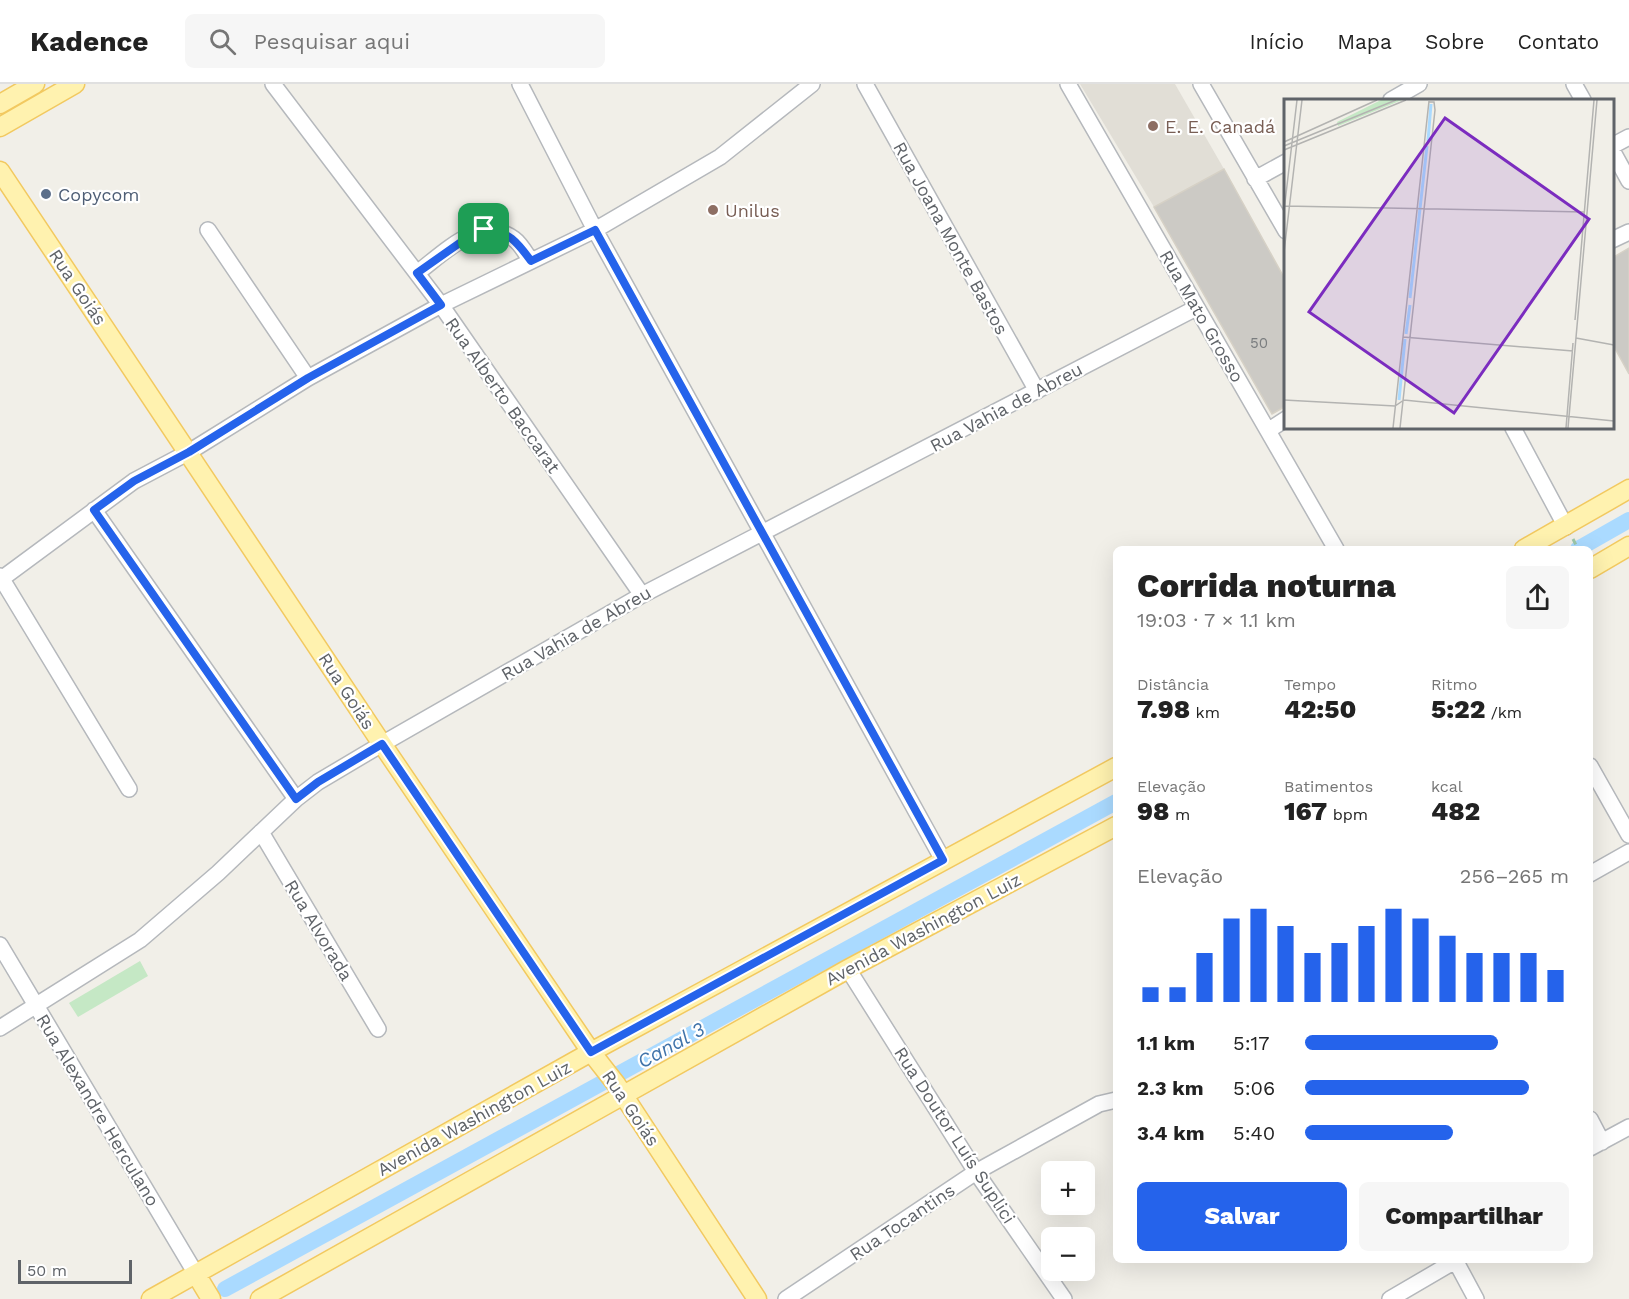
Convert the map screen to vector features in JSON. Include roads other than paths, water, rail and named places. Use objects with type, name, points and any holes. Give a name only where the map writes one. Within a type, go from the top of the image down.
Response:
[{"type":"main road","points":[[0,104],[35,84]]},
{"type":"main road","points":[[0,127],[75,84]]},
{"type":"main road","name":"Rua Goiás","points":[[0,171],[382,744],[619,1089],[757,1299]]},
{"type":"main road","points":[[1529,546],[1629,489]]},
{"type":"main road","points":[[1593,567],[1629,546]]},
{"type":"main road","name":"Avenida Washington Luiz","points":[[151,1299],[204,1287],[943,860],[1113,769]]},
{"type":"main road","name":"Avenida Washington Luiz","points":[[260,1299],[619,1089],[1113,828]]},
{"type":"street","name":"Rua Alberto Baccarat","points":[[273,84],[441,305],[642,595]]},
{"type":"street","points":[[520,84],[595,230],[943,860]]},
{"type":"street","points":[[129,789],[1,578],[134,481],[189,452],[308,378],[441,305],[595,230],[720,157],[812,84]]},
{"type":"street","name":"Rua Joana Monte Bastos","points":[[865,84],[1037,391]]},
{"type":"street","name":"Rua Mato Grosso","points":[[1068,84],[1334,546]]},
{"type":"street","points":[[1201,84],[1284,228]]},
{"type":"street","points":[[1393,99],[1419,84]]},
{"type":"street","points":[[1574,84],[1582,99]]},
{"type":"street","points":[[1614,145],[1629,137]]},
{"type":"street","points":[[1614,154],[1629,181]]},
{"type":"street","points":[[1255,179],[1284,163]]},
{"type":"street","points":[[417,273],[471,235],[484,229],[500,231],[516,240],[531,261]]},
{"type":"street","points":[[208,230],[308,378]]},
{"type":"street","points":[[1614,239],[1629,232]]},
{"type":"street","name":"Rua Vahia de Abreu","points":[[0,1028],[140,940],[296,799],[318,782],[642,595],[1196,308]]},
{"type":"street","points":[[1269,430],[1284,420]]},
{"type":"street","points":[[1513,429],[1566,526]]},
{"type":"street","points":[[94,510],[296,799]]},
{"type":"street","points":[[1593,771],[1629,835]]},
{"type":"street","name":"Rua Alvorada","points":[[261,832],[378,1029]]},
{"type":"street","points":[[1593,872],[1629,852]]},
{"type":"street","name":"Rua Alexandre Herculano","points":[[0,945],[204,1287]]},
{"type":"street","name":"Rua Doutor Luís Suplici","points":[[848,969],[976,1172],[1064,1299]]},
{"type":"street","name":"Rua Tocantins","points":[[786,1299],[976,1172],[1099,1104],[1113,1101]]},
{"type":"street","points":[[1596,1145],[1629,1127]]},
{"type":"street","points":[[1390,1299],[1452,1263]]},
{"type":"street","points":[[1456,1263],[1476,1299]]},
{"type":"waterway","name":"Canal 3","points":[[1583,546],[1629,520]]},
{"type":"waterway","name":"Canal 3","points":[[225,1289],[1113,804]]},
{"type":"place","name":"E. E. Canadá","points":[[1153,126]]},
{"type":"place","name":"Copycom","points":[[46,194]]},
{"type":"place","name":"Unilus","points":[[713,210]]}]
